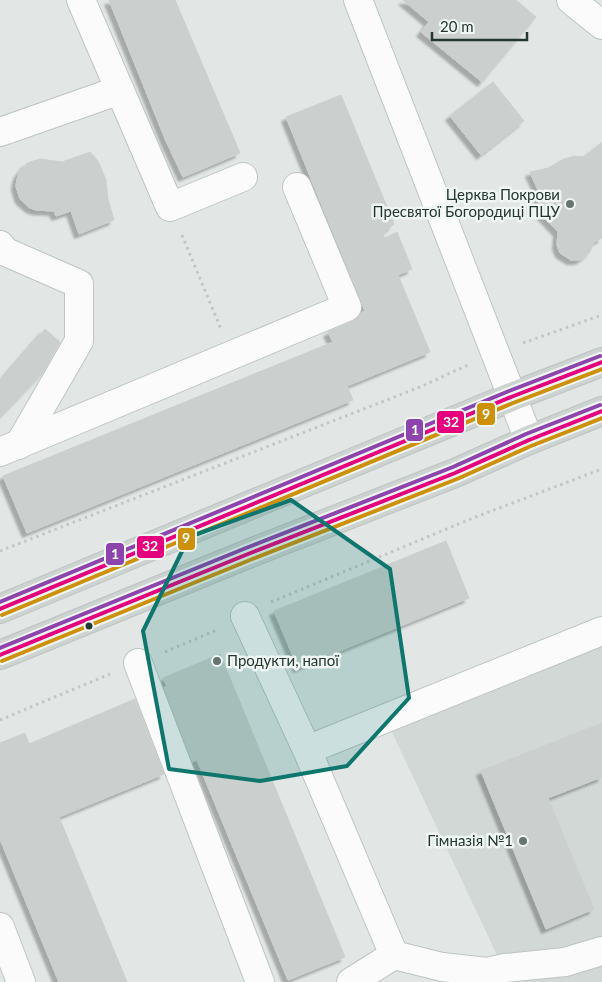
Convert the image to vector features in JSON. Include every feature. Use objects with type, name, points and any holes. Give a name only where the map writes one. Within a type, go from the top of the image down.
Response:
[{"type":"main road","points":[[0,608],[511,397],[602,362]]},
{"type":"main road","points":[[0,655],[455,473],[529,440],[602,411]]},
{"type":"street","points":[[81,0],[170,207],[243,177]]},
{"type":"street","points":[[358,0],[529,440]]},
{"type":"street","points":[[571,0],[602,25]]},
{"type":"street","points":[[0,132],[120,90]]},
{"type":"street","points":[[10,448],[347,307],[297,187]]},
{"type":"street","points":[[0,245],[6,252],[79,284],[80,341],[10,448]]},
{"type":"street","points":[[245,616],[307,750],[394,955]]},
{"type":"street","points":[[307,750],[602,630]]},
{"type":"street","points":[[138,663],[260,982]]},
{"type":"street","points":[[0,927],[21,982]]},
{"type":"street","points":[[351,982],[394,955],[442,967],[487,972],[505,968],[565,962],[602,951]]},
{"type":"path","points":[[170,207],[232,354]]},
{"type":"path","points":[[0,552],[420,387],[494,352],[602,314]]},
{"type":"path","points":[[0,720],[227,626],[270,602],[464,522],[602,469]]},
{"type":"highlighted area","points":[[291,500],[390,569],[409,698],[347,766],[260,781],[169,769],[143,631],[189,537]]},
{"type":"shaded area","name":"Гімназія №1","points":[[602,643],[602,982],[513,982],[497,955],[389,726]]},
{"type":"building","points":[[109,0],[175,0],[240,153],[183,177],[166,141]]},
{"type":"building","points":[[403,0],[516,0],[536,17],[482,82],[421,32],[429,22]]},
{"type":"building","points":[[493,82],[524,121],[481,155],[450,116]]},
{"type":"building","points":[[341,95],[394,224],[382,234],[385,238],[397,232],[412,269],[398,275],[430,352],[347,386],[353,400],[27,533],[3,476],[333,342],[328,332],[353,321],[365,311],[286,117]]},
{"type":"building","name":"Церква Покрови Пресвятої Богородиці ПЦУ","points":[[602,142],[602,238],[594,242],[590,252],[583,258],[571,260],[560,253],[557,245],[558,232],[542,215],[538,201],[538,190],[530,172],[548,168],[574,156],[584,157]]},
{"type":"building","points":[[90,152],[98,161],[106,180],[108,199],[114,220],[79,234],[71,211],[56,216],[54,211],[30,208],[20,199],[16,186],[17,179],[27,163],[40,159],[62,162]]},
{"type":"building","points":[[45,329],[60,342],[42,374],[0,417],[0,381]]},
{"type":"building","points":[[446,541],[469,598],[298,668],[274,611]]},
{"type":"building","points":[[220,654],[345,957],[288,980],[197,760],[192,762],[164,687],[167,686],[163,678]]},
{"type":"building","points":[[135,699],[164,774],[59,817],[127,982],[59,982],[0,839],[0,743],[25,733],[29,744]]},
{"type":"building","points":[[602,723],[602,777],[548,798],[594,909],[546,929],[481,771]]},
{"type":"transit line","name":"1","points":[[0,602],[509,391],[600,356]]},
{"type":"transit line","name":"32","points":[[0,609],[511,397],[602,362]]},
{"type":"transit line","name":"9","points":[[2,615],[513,403],[602,369]]},
{"type":"transit line","name":"1","points":[[0,648],[246,548],[453,467],[526,434],[600,405]]},
{"type":"transit line","name":"32","points":[[0,655],[248,554],[455,473],[529,440],[602,411]]},
{"type":"transit line","name":"9","points":[[2,661],[250,560],[457,479],[531,446],[602,418]]},
{"type":"place","name":"Церква Покрови Пресвятої Богородиці ПЦУ","points":[[570,204]]},
{"type":"place","name":"Продукти, напої","points":[[217,661]]},
{"type":"place","name":"Гімназія №1","points":[[523,841]]}]
